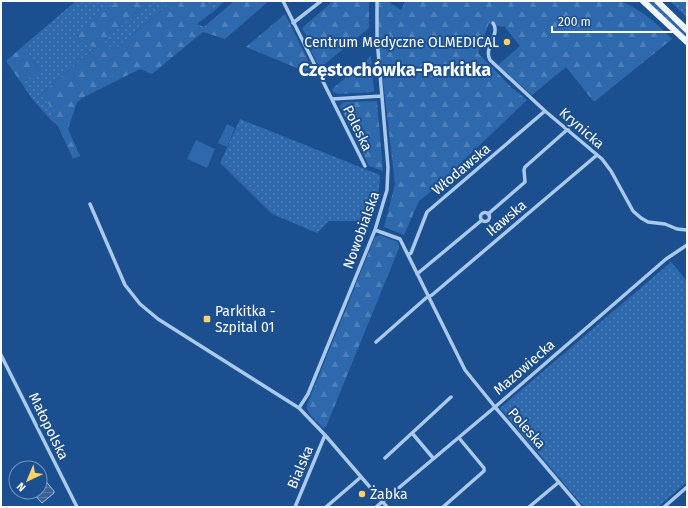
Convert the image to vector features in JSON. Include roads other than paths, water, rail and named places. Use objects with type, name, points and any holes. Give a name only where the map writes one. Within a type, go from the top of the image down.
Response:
[{"type":"main road","points":[[643,1],[687,42]]},
{"type":"main road","points":[[657,1],[687,30]]},
{"type":"street","name":"Poleska","points":[[283,1],[364,166]]},
{"type":"street","points":[[293,23],[321,1]]},
{"type":"street","name":"Nowobialska","points":[[299,408],[308,394],[375,230],[387,190],[388,175],[376,21],[377,1]]},
{"type":"street","name":"Krynicka","points":[[493,23],[496,26],[496,31],[488,52],[490,60],[545,111],[598,155],[611,171],[633,210],[641,218],[648,222],[665,224],[687,230]]},
{"type":"street","name":"Poleska","points":[[332,99],[382,96]]},
{"type":"street","name":"Włodawska","points":[[408,255],[411,253],[427,212],[545,111]]},
{"type":"street","points":[[488,214],[525,182],[525,167],[568,130]]},
{"type":"street","name":"Iławska","points":[[428,297],[598,155]]},
{"type":"street","points":[[90,204],[125,286],[140,304],[163,322],[299,408],[325,434],[387,507]]},
{"type":"street","points":[[482,220],[481,217],[483,213],[486,212],[488,214]]},
{"type":"street","points":[[417,274],[482,220],[488,220],[490,216],[488,214]]},
{"type":"street","name":"Poleska","points":[[375,230],[400,239],[466,370],[495,407],[580,507]]},
{"type":"street","name":"Mazowiecka","points":[[376,507],[433,458],[459,438],[666,259],[687,245]]},
{"type":"street","points":[[376,342],[428,297]]},
{"type":"street","name":"Małopolska","points":[[1,355],[77,507]]},
{"type":"street","points":[[385,458],[451,397]]},
{"type":"street","points":[[412,433],[433,458]]},
{"type":"street","name":"Bialska","points":[[295,507],[325,434]]},
{"type":"street","points":[[443,507],[484,471],[484,468],[459,438]]},
{"type":"street","points":[[326,507],[361,477]]},
{"type":"street","points":[[529,507],[559,482]]},
{"type":"street","points":[[664,507],[687,487]]},
{"type":"place","name":"Centrum Medyczne OLMEDICAL","points":[[507,42]]},
{"type":"place","name":"Parkitka - Szpital 01","points":[[207,319]]},
{"type":"place","name":"Żabka","points":[[362,494]]},
{"type":"district","name":"Częstochówka-Parkitka","points":[[395,70]]}]
